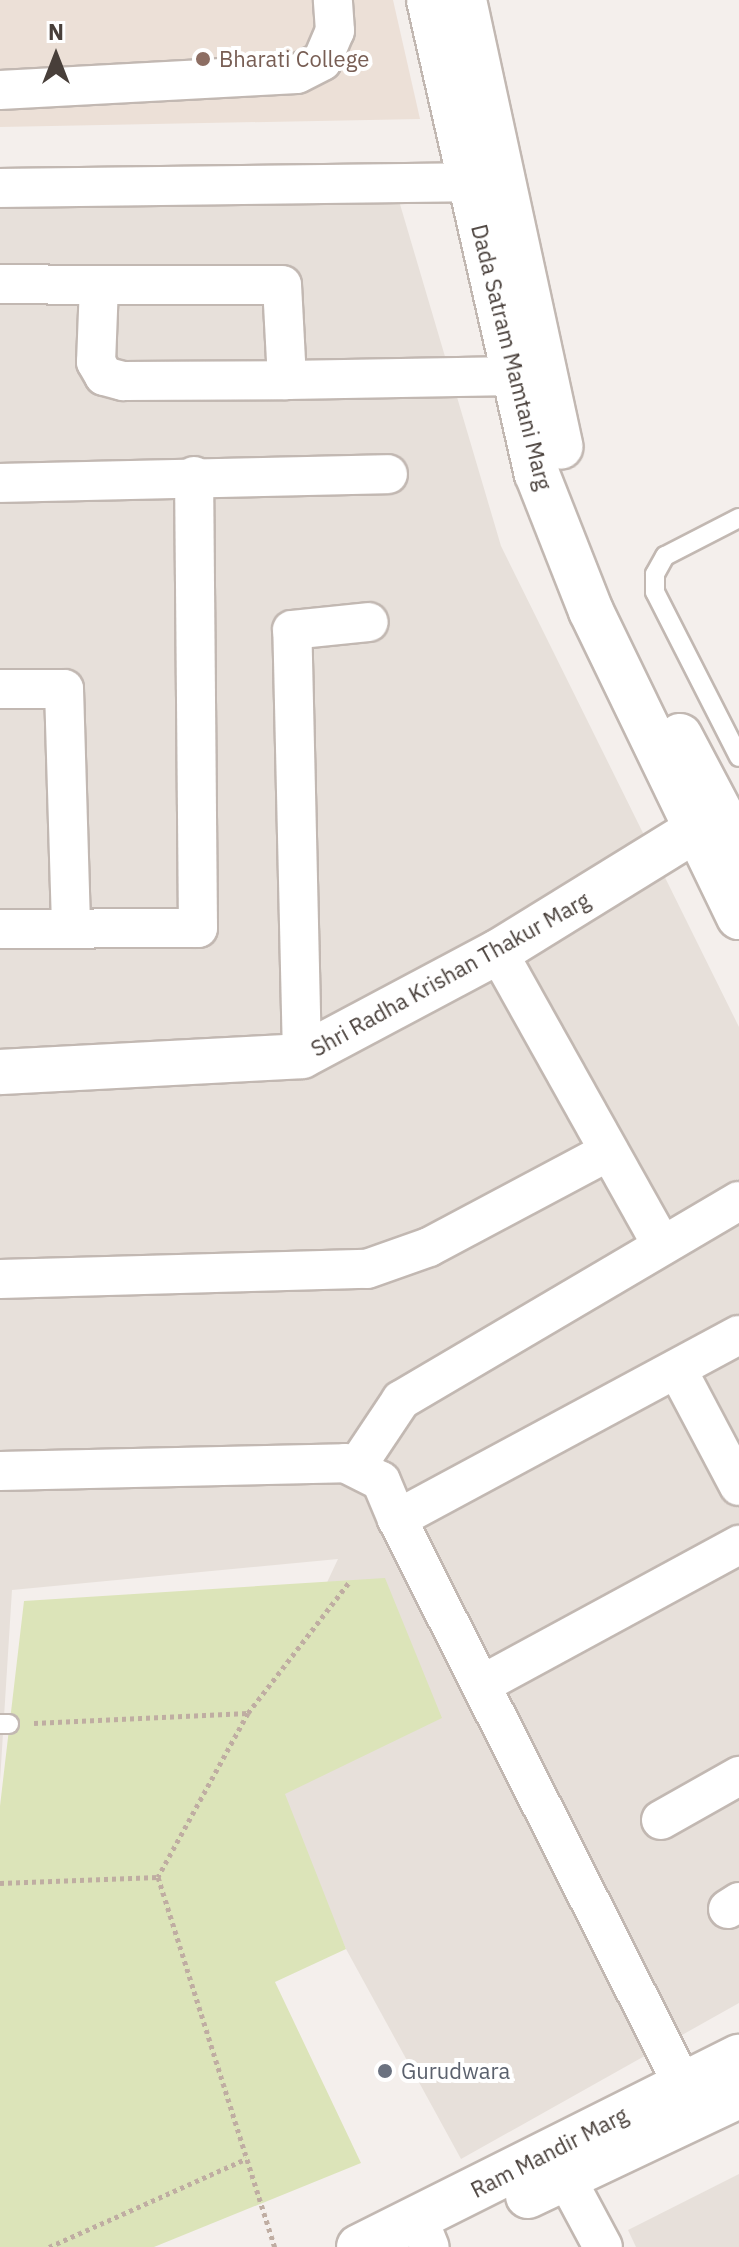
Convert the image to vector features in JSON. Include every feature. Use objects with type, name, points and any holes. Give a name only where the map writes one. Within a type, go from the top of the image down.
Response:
[{"type":"street","points":[[0,90],[297,74],[322,61],[335,31],[333,0]]},
{"type":"street","name":"Dada Satram Mamtani Marg","points":[[429,0],[468,182],[542,488],[717,832]]},
{"type":"street","name":"Dada Satram Mamtani Marg","points":[[464,0],[566,471],[615,599],[717,832],[739,917]]},
{"type":"street","points":[[0,188],[468,182]]},
{"type":"street","points":[[0,284],[282,285],[287,380]]},
{"type":"street","points":[[99,285],[96,362],[104,376],[287,380],[515,376]]},
{"type":"street","points":[[0,483],[194,476],[388,474]]},
{"type":"street","points":[[0,929],[198,928],[194,476]]},
{"type":"street","points":[[302,1056],[292,630],[304,623],[369,622]]},
{"type":"street","points":[[0,689],[64,689],[71,927]]},
{"type":"street","name":"Shri Radha Krishan Thakur Marg","points":[[0,1072],[302,1056],[717,832]]},
{"type":"street","points":[[498,952],[661,1244]]},
{"type":"street","points":[[0,1279],[367,1269],[429,1247],[608,1152]]},
{"type":"street","points":[[357,1466],[401,1400],[661,1244],[739,1201]]},
{"type":"street","points":[[397,1519],[678,1371],[739,1335]]},
{"type":"street","points":[[678,1371],[739,1486]]},
{"type":"street","points":[[0,1471],[357,1466],[381,1481],[397,1519],[683,2085]]},
{"type":"street","points":[[481,1685],[739,1545]]},
{"type":"street","points":[[661,1820],[739,1776]]},
{"type":"street","name":"Ram Mandir Marg","points":[[425,2239],[683,2085],[739,2057]]},
{"type":"street","name":"Ram Mandir Marg","points":[[359,2247],[425,2239],[566,2178],[739,2096]]},
{"type":"street","points":[[566,2178],[603,2247]]},
{"type":"lane","points":[[739,518],[665,556],[655,574],[655,592],[739,757]]},
{"type":"path","points":[[275,2247],[158,1877],[248,1713],[350,1581]]},
{"type":"path","points":[[5,1724],[248,1713]]},
{"type":"path","points":[[0,1883],[158,1877]]},
{"type":"path","points":[[49,2247],[246,2159]]},
{"type":"shaded area","name":"Bharati College","points":[[0,0],[393,0],[420,119],[0,127]]},
{"type":"shaded area","points":[[389,167],[501,546],[739,1027],[739,2003],[461,2159],[346,1949],[255,1736],[338,1559],[12,1590],[0,1781],[0,174]]},
{"type":"shaded area","points":[[739,2174],[739,2247],[636,2247],[628,2230]]},
{"type":"green space","points":[[385,1578],[442,1718],[285,1794],[346,1949],[275,1982],[361,2163],[154,2247],[0,2247],[0,1806],[24,1601]]},
{"type":"place","name":"Bharati College","points":[[203,59]]},
{"type":"place","name":"Gurudwara","points":[[385,2071]]}]
